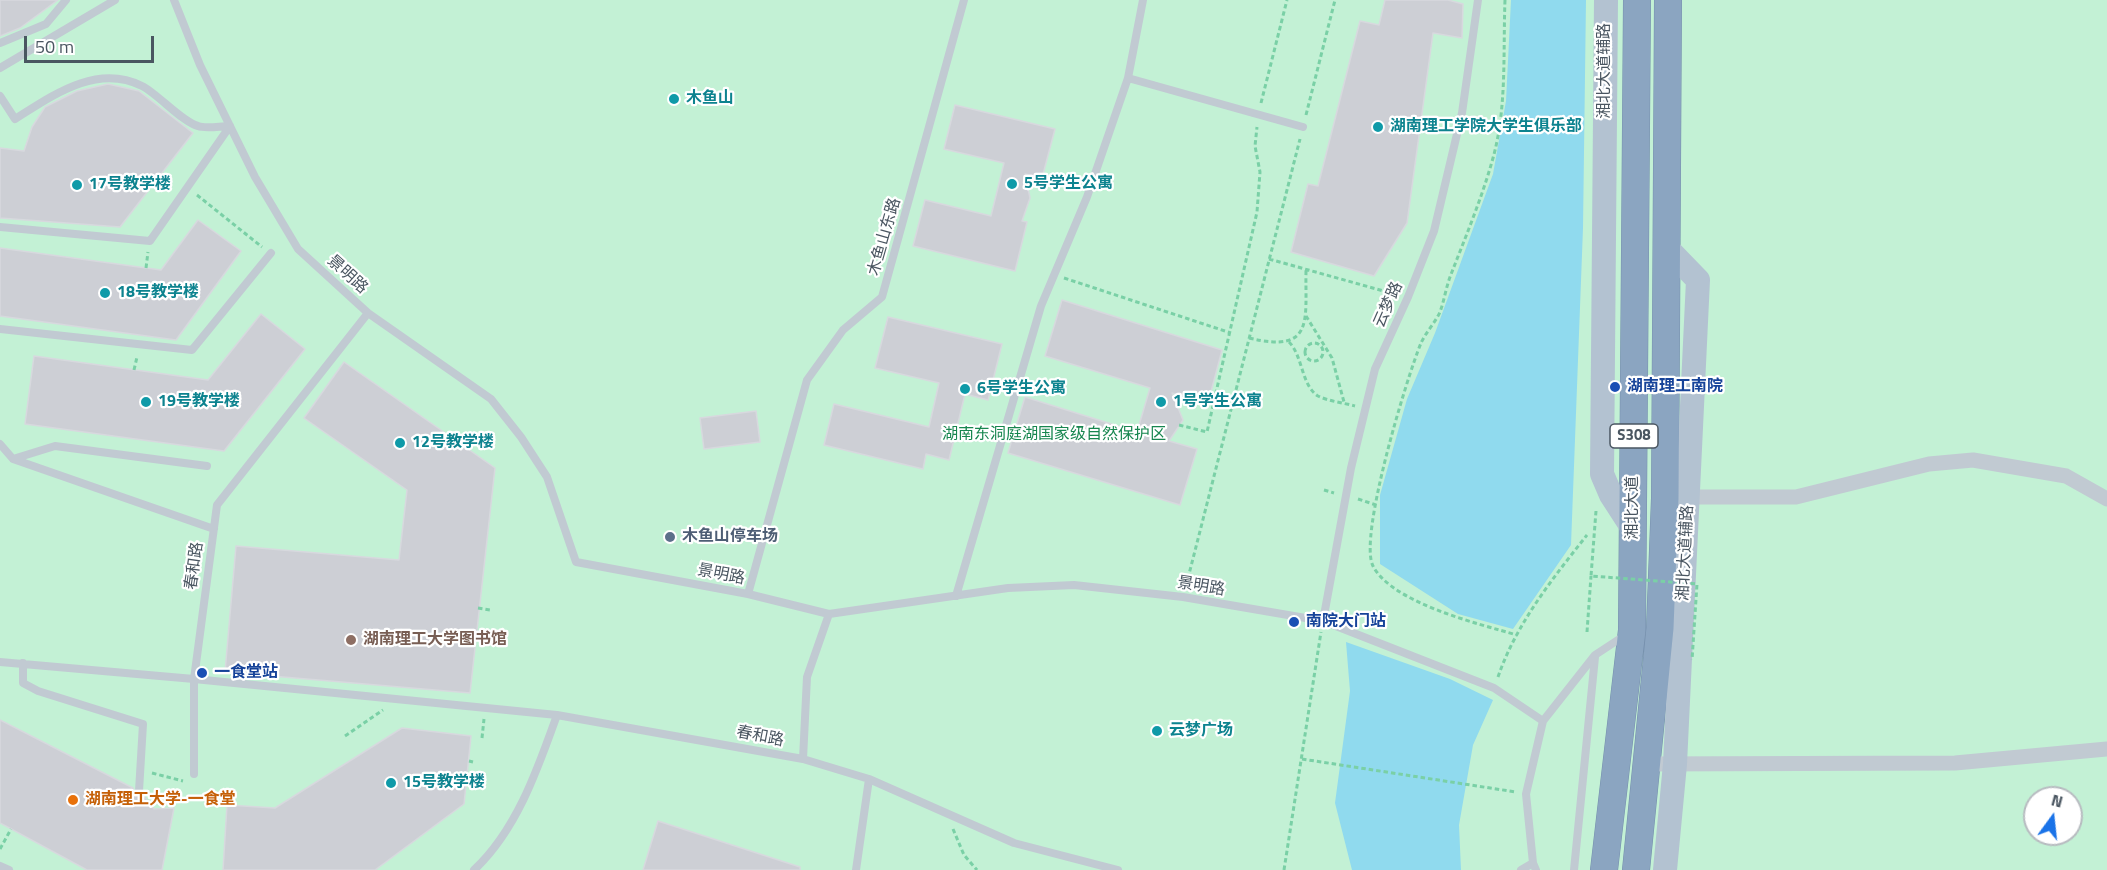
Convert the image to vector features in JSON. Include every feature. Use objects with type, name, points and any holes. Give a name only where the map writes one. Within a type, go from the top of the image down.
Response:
[{"type":"highway","name":"湘北大道","points":[[1604,870],[1632,630],[1637,0]]},
{"type":"highway","name":"湘北大道","points":[[1636,870],[1660,628],[1677,497],[1666,248],[1668,0]]},
{"type":"main road","name":"湘北大道辅路","points":[[1606,0],[1602,474],[1611,495],[1633,529]]},
{"type":"main road","name":"湘北大道辅路","points":[[1665,870],[1675,764],[1677,497]]},
{"type":"street","points":[[1677,497],[1796,497],[1929,464],[1973,460],[2066,476],[2107,499]]},
{"type":"street","points":[[1646,764],[1955,763],[2107,749]]},
{"type":"lane","points":[[0,43],[46,24],[66,0]]},
{"type":"lane","points":[[0,68],[115,0]]},
{"type":"lane","name":"景明路","points":[[174,0],[200,65],[255,177],[298,249],[368,313],[491,399],[521,437],[547,477],[576,562],[748,594],[829,614],[1008,588],[1074,585],[1184,597],[1323,621],[1494,688],[1543,721]]},
{"type":"lane","name":"木鱼山东路","points":[[748,594],[807,380],[843,330],[882,297],[964,0]]},
{"type":"lane","points":[[956,596],[1041,306],[1087,197],[1128,78],[1143,0]]},
{"type":"lane","name":"云梦路","points":[[1323,621],[1346,496],[1376,369],[1434,231],[1462,113],[1478,0]]},
{"type":"lane","points":[[0,96],[15,119],[61,90],[86,81],[112,78],[141,85],[197,126],[230,126]]},
{"type":"lane","points":[[1128,78],[1303,127]]},
{"type":"lane","points":[[0,227],[150,241],[230,126]]},
{"type":"lane","points":[[0,329],[192,350],[270,253]]},
{"type":"lane","name":"春和路","points":[[194,774],[194,679],[217,505],[368,313]]},
{"type":"lane","points":[[0,444],[13,459],[214,529]]},
{"type":"lane","points":[[13,459],[55,446],[207,466]]},
{"type":"lane","points":[[802,759],[807,677],[829,614]]},
{"type":"lane","points":[[1521,870],[1535,866],[1526,794],[1543,721],[1595,655],[1632,630]]},
{"type":"lane","points":[[1574,870],[1595,655]]},
{"type":"lane","points":[[0,662],[194,679]]},
{"type":"lane","points":[[22,663],[23,683],[38,691],[143,724],[139,791]]},
{"type":"lane","name":"春和路","points":[[194,679],[557,715],[802,759],[869,779],[1014,843],[1118,870]]},
{"type":"lane","points":[[474,870],[506,830],[538,768],[557,715]]},
{"type":"lane","points":[[856,870],[869,779]]},
{"type":"lane","points":[[0,866],[9,870]]},
{"type":"path","points":[[1179,425],[1207,432],[1257,212],[1260,172],[1255,146],[1258,114],[1287,0]]},
{"type":"path","points":[[1184,597],[1335,0]]},
{"type":"path","points":[[1505,0],[1502,100],[1493,156],[1439,313],[1422,340],[1402,393],[1376,505],[1370,549],[1371,564],[1380,578],[1412,599],[1446,614],[1517,635]]},
{"type":"path","points":[[188,187],[270,253]]},
{"type":"path","points":[[1269,259],[1408,297]]},
{"type":"path","points":[[1250,338],[1289,342],[1298,337],[1305,321],[1306,270]]},
{"type":"path","points":[[1054,275],[1231,333]]},
{"type":"path","points":[[1305,314],[1324,349]]},
{"type":"path","points":[[1289,342],[1299,358],[1311,388],[1319,396],[1366,409]]},
{"type":"path","points":[[1324,349],[1318,360],[1309,360],[1305,350],[1310,343],[1316,343],[1324,349],[1332,358],[1344,403]]},
{"type":"path","points":[[1299,358],[1306,355]]},
{"type":"path","points":[[1346,496],[1376,505]]},
{"type":"path","points":[[1587,632],[1596,511]]},
{"type":"path","points":[[1494,688],[1517,635],[1559,570],[1587,535]]},
{"type":"path","points":[[1591,576],[1697,584],[1692,660]]},
{"type":"path","points":[[478,608],[490,610]]},
{"type":"path","points":[[1284,870],[1323,621]]},
{"type":"path","points":[[345,736],[400,698]]},
{"type":"path","points":[[482,738],[484,712]]},
{"type":"path","points":[[1302,759],[1526,794]]},
{"type":"path","points":[[141,770],[185,781]]},
{"type":"path","points":[[946,813],[964,855],[977,870]]},
{"type":"path","points":[[0,849],[11,829]]},
{"type":"green space","name":"湖南东洞庭湖国家级自然保护区","points":[[0,0],[2107,0],[2107,870],[0,870]]},
{"type":"water","points":[[1511,0],[1586,0],[1583,228],[1571,545],[1513,629],[1458,614],[1380,564],[1380,495],[1407,399],[1435,333],[1493,174],[1506,101]]},
{"type":"water","points":[[1346,642],[1450,679],[1493,700],[1473,745],[1459,825],[1461,870],[1352,870],[1335,803],[1350,691]]},
{"type":"building","points":[[0,0],[58,0],[20,28],[0,36]]},
{"type":"building","name":"湖南理工学院大学生俱乐部","points":[[1385,0],[1448,0],[1463,4],[1462,38],[1433,33],[1407,223],[1374,276],[1291,252],[1308,184],[1318,186],[1360,21],[1379,25]]},
{"type":"building","name":"17号教学楼","points":[[108,84],[139,91],[193,133],[120,227],[0,218],[0,148],[24,151],[32,127],[45,107],[77,91]]},
{"type":"building","name":"5号学生公寓","points":[[955,105],[1055,129],[1042,178],[1025,174],[1030,198],[1022,221],[1027,222],[1015,271],[913,246],[925,200],[991,216],[1004,163],[944,149]]},
{"type":"building","name":"18号教学楼","points":[[198,220],[241,251],[176,340],[0,316],[0,248],[161,270]]},
{"type":"building","name":"1号学生公寓","points":[[1062,300],[1222,350],[1208,403],[1172,393],[1183,420],[1169,441],[1197,449],[1180,505],[1008,453],[1025,397],[1137,432],[1150,388],[1045,356]]},
{"type":"building","name":"19号教学楼","points":[[261,314],[305,349],[224,451],[25,424],[34,356],[208,380]]},
{"type":"building","name":"6号学生公寓","points":[[888,317],[1002,344],[988,400],[965,394],[949,460],[926,454],[923,469],[824,445],[834,404],[929,427],[939,383],[875,368]]},
{"type":"building","name":"湖南理工大学图书馆","points":[[344,362],[495,468],[470,693],[225,672],[236,546],[399,560],[407,490],[304,418]]},
{"type":"building","points":[[756,411],[760,442],[704,449],[700,418]]},
{"type":"building","name":"湖南理工大学-一食堂","points":[[0,720],[133,788],[135,796],[143,795],[154,809],[174,808],[162,870],[87,870],[0,823]]},
{"type":"building","name":"15号教学楼","points":[[402,728],[471,736],[464,804],[375,870],[223,870],[227,805],[275,808]]},
{"type":"building","points":[[658,821],[800,867],[800,870],[643,870]]},
{"type":"place","name":"木鱼山","points":[[674,99]]},
{"type":"place","name":"湖南理工学院大学生俱乐部","points":[[1378,127]]},
{"type":"place","name":"5号学生公寓","points":[[1012,184]]},
{"type":"place","name":"17号教学楼","points":[[77,185]]},
{"type":"place","name":"18号教学楼","points":[[105,293]]},
{"type":"place","name":"湖南理工南院","points":[[1615,387]]},
{"type":"place","name":"6号学生公寓","points":[[965,389]]},
{"type":"place","name":"19号教学楼","points":[[146,402]]},
{"type":"place","name":"1号学生公寓","points":[[1161,402]]},
{"type":"place","name":"12号教学楼","points":[[400,443]]},
{"type":"place","name":"木鱼山停车场","points":[[670,537]]},
{"type":"place","name":"南院大门站","points":[[1294,622]]},
{"type":"place","name":"湖南理工大学图书馆","points":[[351,640]]},
{"type":"place","name":"一食堂站","points":[[202,673]]},
{"type":"place","name":"云梦广场","points":[[1157,731]]},
{"type":"place","name":"15号教学楼","points":[[391,783]]},
{"type":"place","name":"湖南理工大学-一食堂","points":[[73,800]]}]
